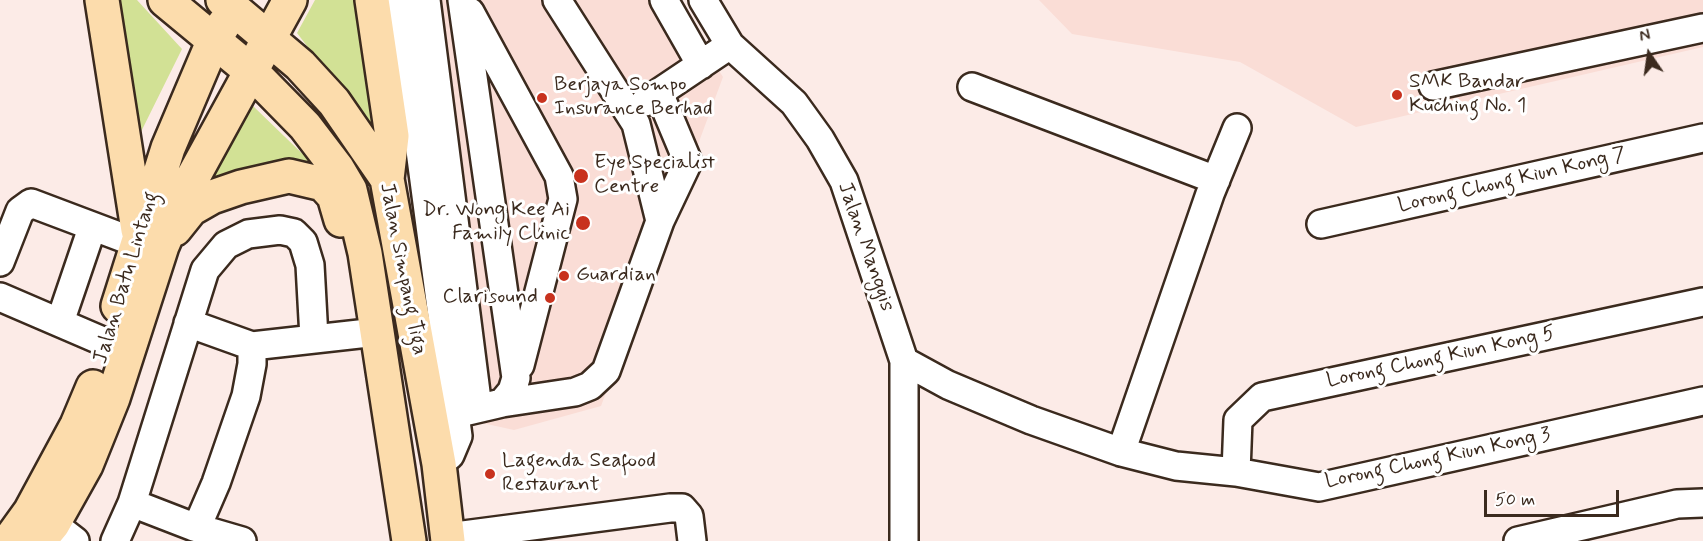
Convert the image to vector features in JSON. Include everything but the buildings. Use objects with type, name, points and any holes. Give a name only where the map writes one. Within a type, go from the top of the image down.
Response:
[{"type":"main road","points":[[102,0],[146,242],[191,209],[212,197],[266,180],[289,176],[307,178],[323,184],[334,195],[350,256],[372,300]]},
{"type":"main road","name":"Jalan Simpang Tiga","points":[[165,0],[252,72],[305,126],[337,168],[350,190],[365,254],[409,541]]},
{"type":"main road","name":"Jalan Batu Lintang","points":[[9,541],[30,512],[77,425],[146,242],[187,188],[290,0]]},
{"type":"main road","points":[[372,0],[392,136],[387,179]]},
{"type":"main road","name":"Jalan Batu Lintang","points":[[56,535],[113,398],[168,148],[232,3]]},
{"type":"main road","name":"Jalan Simpang Tiga","points":[[232,3],[300,65],[334,102],[387,179],[450,382],[439,464],[448,539]]},
{"type":"street","points":[[400,0],[450,382],[479,409]]},
{"type":"street","points":[[426,0],[450,382]]},
{"type":"street","points":[[463,0],[516,378]]},
{"type":"street","points":[[439,464],[450,454],[458,436],[479,409],[512,391],[563,199],[559,176],[463,0]]},
{"type":"street","points":[[557,0],[636,124],[660,221]]},
{"type":"street","points":[[664,0],[701,65]]},
{"type":"street","name":"Jalan Manggis","points":[[703,0],[730,45],[794,103],[820,139],[844,181],[904,361],[904,541]]},
{"type":"street","points":[[1433,86],[1703,28]]},
{"type":"street","points":[[629,113],[730,45]]},
{"type":"street","points":[[972,87],[1216,180]]},
{"type":"street","points":[[479,409],[575,392],[590,386],[606,371],[660,221],[687,162],[659,93]]},
{"type":"street","points":[[1121,452],[1216,180],[1237,128]]},
{"type":"street","name":"Lorong Chong Kiun Kong 7","points":[[1321,224],[1703,138]]},
{"type":"street","points":[[0,262],[25,205],[30,203],[92,228],[146,242]]},
{"type":"street","points":[[60,322],[92,228]]},
{"type":"street","points":[[115,541],[132,503],[205,270],[226,245],[248,234],[280,230],[294,233],[303,242],[310,265],[314,338]]},
{"type":"street","points":[[0,297],[107,343]]},
{"type":"street","name":"Lorong Chong Kiun Kong 5","points":[[1236,472],[1238,420],[1262,397],[1703,302]]},
{"type":"street","points":[[188,323],[252,346],[377,332]]},
{"type":"street","points":[[194,527],[200,520],[216,483],[246,396],[252,364],[252,346]]},
{"type":"street","name":"Lorong Chong Kiun Kong 3","points":[[904,361],[948,385],[1031,420],[1121,452],[1176,466],[1236,472],[1319,487],[1703,401]]},
{"type":"street","points":[[132,503],[194,527],[242,541]]},
{"type":"street","points":[[1518,541],[1677,504],[1703,503]]},
{"type":"street","points":[[448,539],[532,534],[682,508],[688,516],[692,541]]},
{"type":"shaded area","points":[[406,0],[674,0],[723,77],[601,406],[514,430],[464,419]]},
{"type":"shaded area","name":"SMK Bandar Kuching No. 1","points":[[1039,0],[1703,0],[1703,47],[1356,127],[1240,62],[1072,34]]},
{"type":"green space","points":[[111,0],[137,0],[182,49],[132,150]]},
{"type":"green space","points":[[315,0],[364,0],[383,144],[297,33]]},
{"type":"green space","points":[[253,106],[315,166],[284,161],[254,165],[206,185]]},
{"type":"place","name":"SMK Bandar Kuching No. 1","points":[[1397,95]]},
{"type":"place","name":"Berjaya Sompo Insurance Berhad","points":[[542,98]]},
{"type":"place","name":"Eye Specialist Centre","points":[[581,176]]},
{"type":"place","name":"Dr. Wong Kee Ai Family Clinic","points":[[583,223]]},
{"type":"place","name":"Guardian","points":[[564,276]]},
{"type":"place","name":"Clarisound","points":[[550,298]]},
{"type":"place","name":"Lagenda Seafood Restaurant","points":[[490,474]]}]
